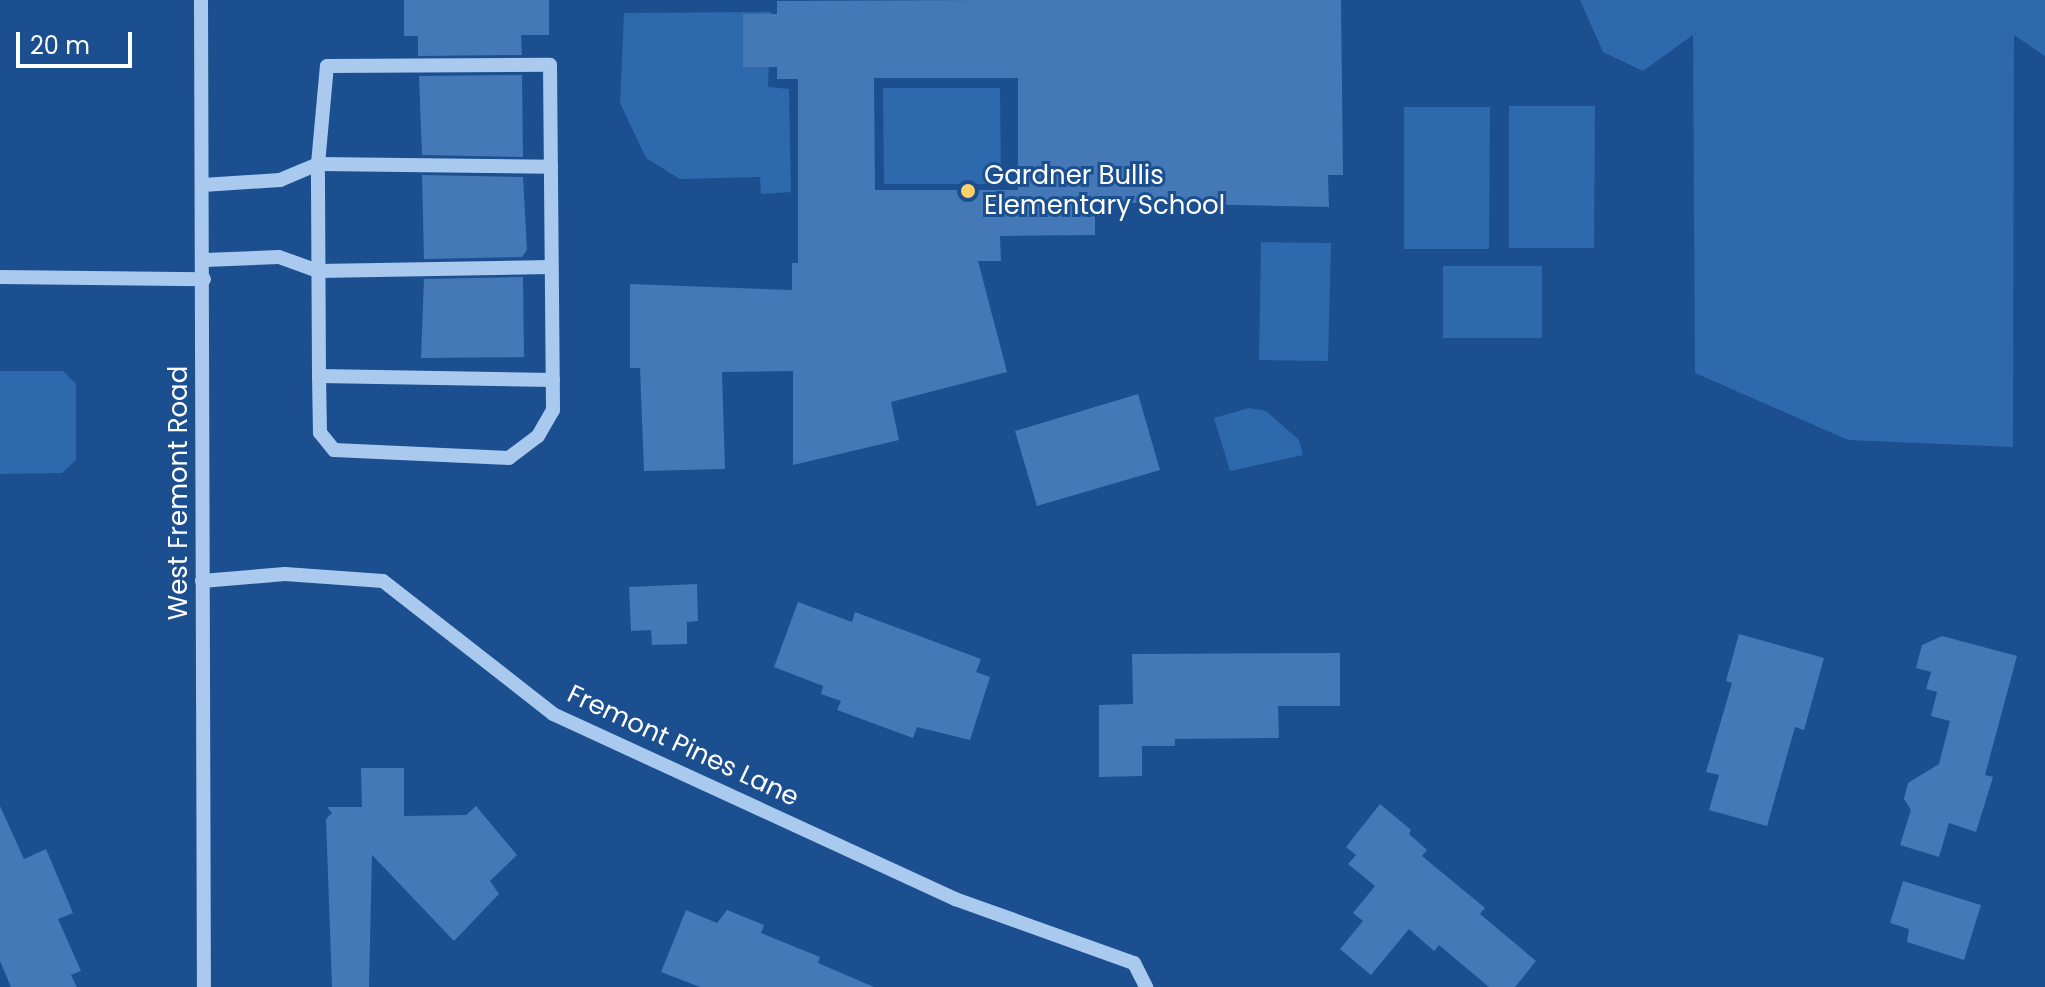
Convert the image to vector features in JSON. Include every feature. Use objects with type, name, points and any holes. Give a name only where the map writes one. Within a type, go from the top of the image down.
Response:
[{"type":"street","name":"West Fremont Road","points":[[201,0],[205,260],[202,581],[204,987]]},
{"type":"street","points":[[550,65],[551,167],[553,410],[538,436],[509,458],[334,450],[320,433],[318,164],[327,66],[550,65]]},
{"type":"street","points":[[203,185],[280,180],[318,164],[551,167]]},
{"type":"street","points":[[205,260],[279,257],[318,271],[551,267]]},
{"type":"street","points":[[0,277],[204,279]]},
{"type":"street","points":[[319,376],[553,380]]},
{"type":"street","name":"Fremont Pines Lane","points":[[202,581],[285,574],[383,581],[553,714],[955,899],[1134,963],[1146,987]]},
{"type":"shaded area","points":[[1580,0],[2045,0],[2045,56],[2014,35],[2013,447],[1848,440],[1695,373],[1693,35],[1643,71],[1603,52]]},
{"type":"shaded area","points":[[771,12],[768,87],[789,89],[791,192],[761,194],[760,177],[680,179],[646,158],[620,103],[624,13]]},
{"type":"shaded area","points":[[883,88],[1000,88],[1001,184],[884,184]]},
{"type":"shaded area","points":[[1509,106],[1595,106],[1594,248],[1509,248]]},
{"type":"shaded area","points":[[1404,107],[1490,107],[1489,249],[1404,249]]},
{"type":"shaded area","points":[[1261,242],[1331,243],[1328,361],[1259,360]]},
{"type":"shaded area","points":[[1443,266],[1542,266],[1542,338],[1443,338]]},
{"type":"shaded area","points":[[0,371],[63,371],[76,384],[76,460],[62,473],[0,474]]},
{"type":"shaded area","points":[[1249,408],[1266,411],[1299,440],[1303,455],[1230,471],[1214,418]]},
{"type":"building","points":[[404,0],[549,0],[549,35],[521,35],[522,55],[418,56],[418,36],[404,36]]},
{"type":"building","points":[[1341,0],[1343,175],[1328,175],[1329,207],[1095,202],[1095,235],[1000,236],[1001,261],[978,261],[1007,372],[891,402],[899,440],[793,465],[793,371],[722,372],[725,469],[644,471],[640,368],[630,368],[630,284],[792,290],[792,263],[798,263],[798,79],[777,79],[777,67],[743,67],[743,14],[777,14],[777,1]],"holes":[[[874,78],[1018,78],[1018,190],[875,190]]]},
{"type":"building","points":[[522,75],[523,157],[422,155],[419,76]]},
{"type":"building","points":[[422,175],[523,177],[527,250],[522,257],[424,259]]},
{"type":"building","points":[[523,277],[524,357],[421,358],[424,279]]},
{"type":"building","points":[[1138,394],[1160,470],[1037,506],[1015,431]]},
{"type":"building","points":[[697,584],[698,621],[687,622],[687,644],[652,645],[651,630],[631,631],[629,587]]},
{"type":"building","points":[[798,602],[852,622],[855,612],[981,659],[976,672],[990,677],[970,740],[917,727],[913,738],[837,710],[841,701],[821,694],[823,686],[774,667]]},
{"type":"building","points":[[1739,634],[1824,658],[1804,730],[1795,727],[1767,826],[1709,810],[1719,775],[1706,772],[1732,683],[1726,681]]},
{"type":"building","points":[[1942,636],[2017,656],[1985,775],[1993,777],[1976,832],[1949,823],[1939,857],[1900,845],[1911,810],[1904,799],[1908,783],[1939,764],[1950,721],[1931,716],[1937,692],[1926,689],[1931,672],[1916,668],[1922,645]]},
{"type":"building","points":[[1340,653],[1340,706],[1278,706],[1279,738],[1175,739],[1175,746],[1142,746],[1142,776],[1099,777],[1099,705],[1133,704],[1132,654]]},
{"type":"building","points":[[361,768],[404,768],[404,816],[466,815],[476,806],[517,855],[490,881],[499,894],[454,941],[372,855],[369,987],[332,987],[326,819],[332,813],[327,807],[362,807]]},
{"type":"building","points":[[1380,804],[1411,830],[1409,834],[1427,850],[1422,856],[1485,908],[1480,914],[1536,961],[1515,987],[1489,987],[1439,945],[1434,951],[1409,929],[1371,975],[1340,949],[1363,921],[1353,913],[1375,886],[1348,864],[1356,855],[1346,847]]},
{"type":"building","points":[[0,806],[24,859],[46,849],[73,913],[58,919],[81,971],[71,975],[77,987],[11,987],[0,961]]},
{"type":"building","points":[[1903,881],[1981,905],[1964,960],[1907,942],[1909,929],[1890,923]]},
{"type":"building","points":[[686,910],[717,923],[727,910],[764,925],[761,933],[820,957],[818,963],[874,987],[700,987],[661,972]]},
{"type":"place","name":"Gardner Bullis Elementary School","points":[[968,191]]}]
